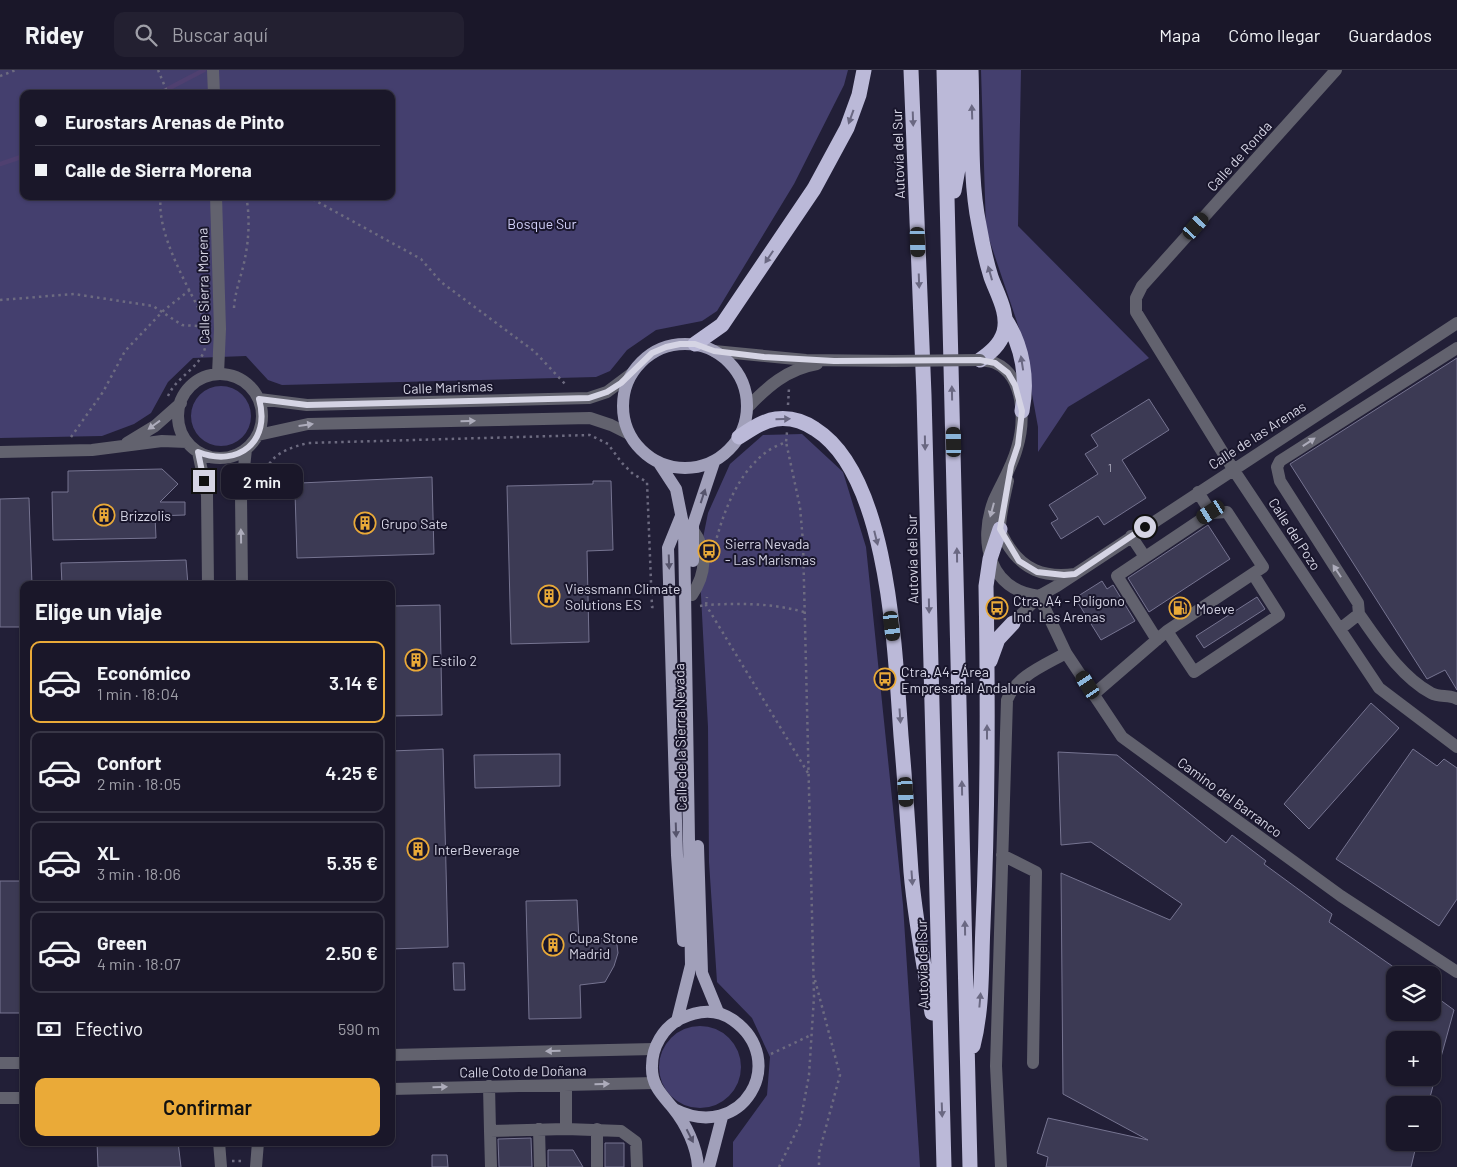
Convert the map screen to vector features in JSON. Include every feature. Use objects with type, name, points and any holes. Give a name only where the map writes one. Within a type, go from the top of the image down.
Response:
[{"type":"highway","points":[[695,344],[722,325],[814,188],[847,128],[859,95],[864,70]]},
{"type":"highway","name":"Autovía del Sur","points":[[911,70],[924,394],[944,1167]]},
{"type":"highway","points":[[944,70],[970,1167]]},
{"type":"highway","points":[[948,225],[958,169],[957,70]]},
{"type":"highway","points":[[971,70],[975,192],[978,224],[991,277],[1005,319],[1014,332],[1022,358],[1025,386],[1022,411]]},
{"type":"highway","points":[[980,360],[994,349],[1000,340],[1004,332],[1005,319]]},
{"type":"highway","points":[[739,437],[769,421],[789,418],[812,427],[839,448],[852,468],[870,512],[883,567],[896,660],[919,944],[941,1061]]},
{"type":"highway","points":[[968,1064],[977,1030],[981,996],[987,853],[986,586],[990,559],[1000,529]]},
{"type":"highway","points":[[987,675],[996,645],[1012,623]]},
{"type":"main road","points":[[695,344],[714,351],[732,365],[739,375],[745,391],[748,408],[745,423],[739,437],[732,447],[714,462],[687,469],[659,463],[636,446],[629,434],[622,410],[626,385],[631,374],[640,362],[652,353],[666,347],[695,344]]},
{"type":"main road","name":"Calle de la Sierra Nevada","points":[[688,530],[714,462]]},
{"type":"main road","name":"Calle de la Sierra Nevada","points":[[659,463],[676,489],[681,516],[688,530],[692,601],[700,956],[702,973],[718,1012]]},
{"type":"main road","points":[[681,516],[668,548],[677,855],[686,990]]},
{"type":"main road","points":[[677,1020],[691,965],[688,530]]},
{"type":"main road","points":[[701,1011],[718,1012],[731,1018],[748,1034],[755,1046],[758,1059],[758,1073],[754,1086],[746,1100],[735,1110],[722,1117],[702,1118],[686,1115],[674,1109],[662,1098],[655,1083],[652,1066],[654,1049],[662,1034],[677,1020],[701,1011]]},
{"type":"main road","points":[[674,1109],[692,1140],[698,1167]]},
{"type":"main road","points":[[710,1164],[722,1117]]},
{"type":"street","points":[[213,70],[214,90]]},
{"type":"street","name":"Calle de Ronda","points":[[1136,312],[1136,298],[1142,286],[1336,70]]},
{"type":"street","name":"Calle Sierra Morena","points":[[216,200],[220,329],[218,374]]},
{"type":"street","name":"Calle del Pozo","points":[[1136,312],[1233,468],[1379,688],[1457,747]]},
{"type":"street","name":"Calle de las Arenas","points":[[1012,623],[1039,596],[1457,323]]},
{"type":"street","points":[[1457,348],[1280,461],[1277,467],[1280,481],[1358,603],[1359,614],[1382,648],[1406,674],[1430,693],[1457,699]]},
{"type":"street","points":[[714,351],[764,357],[834,361],[980,360],[995,363],[1008,373],[1015,385],[1022,411],[1018,445],[1011,466],[994,501],[990,518],[987,532],[990,559],[996,573],[1010,587],[1024,594],[1039,596],[1040,587],[1037,572]]},
{"type":"street","points":[[748,408],[778,379],[805,366],[834,361]]},
{"type":"street","points":[[125,444],[155,426],[181,402],[186,392],[195,383],[206,377],[218,374],[242,380],[252,388],[259,399],[262,411],[262,423],[258,435],[246,449],[235,455],[223,458],[198,452],[187,442],[179,423],[181,402]]},
{"type":"street","name":"Calle Marismas","points":[[259,399],[307,405],[589,398],[607,392],[631,374]]},
{"type":"street","points":[[258,435],[308,424],[590,418],[629,434]]},
{"type":"street","points":[[0,452],[92,450],[125,444],[162,441],[187,442]]},
{"type":"street","points":[[242,581],[241,495],[246,449]]},
{"type":"street","points":[[198,452],[207,495],[208,581]]},
{"type":"street","points":[[1011,466],[1000,529],[1019,561],[1037,572],[1064,575],[1075,574]]},
{"type":"street","points":[[1198,492],[1211,512]]},
{"type":"street","points":[[1094,694],[1162,635],[1263,567],[1227,512],[1211,512],[1117,576],[1162,635],[1194,672],[1279,615],[1253,574]]},
{"type":"street","points":[[1131,536],[1145,556]]},
{"type":"street","name":"Camino del Barranco","points":[[1039,596],[1066,652],[1122,737],[1341,896],[1457,972]]},
{"type":"street","points":[[1340,629],[1359,614]]},
{"type":"street","points":[[1001,1167],[996,1066],[1007,700],[1011,689],[1021,680],[1066,652]]},
{"type":"street","points":[[1002,856],[1036,872],[1034,1063]]},
{"type":"street","name":"Calle Coto de Doñana","points":[[395,1055],[654,1049]]},
{"type":"street","points":[[0,1064],[20,1063]]},
{"type":"street","name":"Calle Coto de Doñana","points":[[395,1089],[655,1083]]},
{"type":"street","points":[[566,1085],[566,1129]]},
{"type":"street","points":[[488,1086],[491,1167]]},
{"type":"street","points":[[0,1098],[20,1098]]},
{"type":"street","points":[[539,1129],[540,1167]]},
{"type":"street","points":[[490,1130],[597,1129],[620,1131],[636,1142],[637,1167]]},
{"type":"street","points":[[597,1129],[598,1167]]},
{"type":"street","points":[[219,1146],[221,1164]]},
{"type":"street","points":[[256,1164],[258,1146]]},
{"type":"path","points":[[0,76],[16,70]]},
{"type":"path","points":[[158,70],[166,90]]},
{"type":"path","points":[[161,200],[164,227],[171,253],[206,324],[206,330],[220,329]]},
{"type":"path","points":[[233,313],[235,296],[245,258],[249,209],[247,200]]},
{"type":"path","points":[[314,200],[421,259],[441,282],[534,351],[578,398]]},
{"type":"path","points":[[61,450],[103,392],[125,350],[163,311],[190,290]]},
{"type":"path","points":[[0,300],[74,294],[141,304],[163,311],[182,325],[206,324]]},
{"type":"path","points":[[166,401],[172,387],[197,363],[204,352],[206,341]]},
{"type":"path","points":[[779,1167],[800,1124],[809,1075],[814,973],[800,507],[786,442],[789,418],[788,389],[793,385]]},
{"type":"path","points":[[241,495],[260,494],[267,463],[288,448],[308,444],[590,435],[608,444],[633,474],[647,482],[652,607],[670,607]]},
{"type":"path","points":[[713,551],[723,515],[741,480],[765,452],[786,442]]},
{"type":"path","points":[[707,596],[706,605],[809,775]]},
{"type":"path","points":[[692,601],[706,605],[753,603],[782,606],[804,612]]},
{"type":"path","points":[[814,973],[840,1075],[819,1153],[819,1167]]},
{"type":"path","points":[[758,1059],[812,1035]]},
{"type":"path","points":[[221,1164],[256,1164]]},
{"type":"green space","name":"Bosque Sur","points":[[0,70],[848,70],[844,85],[794,184],[717,311],[702,321],[656,330],[627,350],[610,371],[596,377],[282,385],[268,380],[246,356],[193,358],[168,382],[151,413],[134,424],[102,436],[0,438]]},
{"type":"green space","points":[[981,70],[1021,70],[1018,226],[1149,358],[1068,407],[1038,452],[1038,427],[1021,334],[986,230]]},
{"type":"green space","points":[[221,386],[238,391],[246,399],[251,416],[246,433],[238,441],[221,446],[204,441],[196,433],[191,416],[196,399],[204,391]]},
{"type":"green space","points":[[802,434],[843,472],[866,547],[903,905],[920,1167],[733,1167],[733,1142],[767,1095],[770,1057],[752,1018],[717,982],[709,862],[708,727],[699,558],[708,513],[730,464],[763,435]]},
{"type":"green space","points":[[700,1026],[716,1029],[729,1038],[738,1051],[741,1067],[738,1083],[729,1096],[716,1105],[700,1108],[684,1105],[671,1096],[662,1083],[659,1067],[662,1051],[671,1038],[684,1029]]},
{"type":"building","points":[[1457,358],[1457,690],[1445,670],[1427,679],[1290,464]]},
{"type":"building","points":[[1149,399],[1169,430],[1122,460],[1146,498],[1104,525],[1098,516],[1061,539],[1051,523],[1058,519],[1049,505],[1098,474],[1085,454],[1098,446],[1091,435]]},
{"type":"building","name":"Brizzolis","points":[[162,469],[178,484],[160,502],[185,502],[185,515],[155,516],[156,538],[53,540],[52,492],[68,492],[68,471]]},
{"type":"building","name":"Grupo Sate","points":[[432,477],[434,554],[297,558],[295,492],[300,483]]},
{"type":"building","name":"Viessmann Climate Solutions ES","points":[[593,481],[611,481],[613,550],[587,551],[589,642],[511,644],[507,486],[593,484]]},
{"type":"building","points":[[29,498],[32,581],[20,581],[20,627],[0,627],[0,499]]},
{"type":"building","points":[[1208,525],[1230,559],[1149,612],[1128,578]]},
{"type":"building","points":[[186,560],[188,581],[62,581],[61,563]]},
{"type":"building","points":[[1102,581],[1107,589],[1113,585],[1135,621],[1101,640],[1075,598]]},
{"type":"building","points":[[1257,597],[1265,609],[1204,648],[1196,636]]},
{"type":"building","name":"Estilo 2","points":[[440,605],[442,715],[395,716],[395,606]]},
{"type":"building","points":[[1371,703],[1399,728],[1309,829],[1284,804]]},
{"type":"building","name":"InterBeverage","points":[[443,749],[448,947],[395,949],[395,751]]},
{"type":"building","points":[[1413,749],[1437,766],[1444,759],[1457,768],[1457,899],[1439,926],[1336,859]]},
{"type":"building","points":[[1058,752],[1117,755],[1226,843],[1232,835],[1266,861],[1264,864],[1332,914],[1329,922],[1392,966],[1386,966],[1386,1021],[1441,1021],[1441,1001],[1454,1010],[1441,1057],[1441,1031],[1386,1031],[1386,1086],[1433,1086],[1430,1096],[1386,1096],[1386,1151],[1415,1151],[1411,1167],[1046,1167],[1048,1157],[1037,1153],[1048,1118],[1148,1140],[1063,1094],[1061,873],[1170,920],[1182,904],[1091,842],[1061,845]]},
{"type":"building","points":[[560,754],[560,786],[475,788],[474,755]]},
{"type":"building","points":[[0,881],[20,881],[20,1013],[0,1013]]},
{"type":"building","name":"Cupa Stone Madrid","points":[[577,900],[579,941],[616,937],[618,953],[614,966],[605,982],[580,985],[581,1018],[529,1019],[526,901]]},
{"type":"building","points":[[453,963],[464,963],[465,990],[454,990]]},
{"type":"building","points":[[531,1138],[532,1167],[499,1167],[498,1139]]},
{"type":"building","points":[[605,1143],[624,1143],[624,1167],[605,1167]]},
{"type":"building","points":[[97,1146],[178,1146],[181,1167],[98,1167]]},
{"type":"building","points":[[548,1150],[573,1150],[583,1167],[548,1167]]},
{"type":"building","points":[[432,1155],[447,1155],[448,1167],[432,1167]]},
{"type":"waterway","points":[[166,90],[204,70]]},
{"type":"waterway","points":[[0,164],[20,157]]},
{"type":"place","name":"Brizzolis","points":[[104,515]]},
{"type":"place","name":"Grupo Sate","points":[[365,523]]},
{"type":"place","name":"Sierra Nevada - Las Marismas","points":[[709,551]]},
{"type":"place","name":"Viessmann Climate Solutions ES","points":[[549,596]]},
{"type":"place","name":"Ctra. A4 - Polígono Ind. Las Arenas","points":[[997,608]]},
{"type":"place","name":"Moeve","points":[[1180,608]]},
{"type":"place","name":"Estilo 2","points":[[416,660]]},
{"type":"place","name":"Ctra. A4 - Área Empresarial Andalucía","points":[[885,679]]},
{"type":"place","name":"InterBeverage","points":[[418,849]]},
{"type":"place","name":"Cupa Stone Madrid","points":[[553,945]]},
{"type":"route","points":[[204,481],[198,452],[210,457],[223,458],[235,455],[253,443],[262,423],[259,399],[307,405],[589,398],[607,392],[621,383],[640,362],[652,353],[680,344],[695,344],[714,351],[764,357],[834,361],[980,360],[995,363],[1008,373],[1013,380],[1022,411],[1018,445],[1011,466],[1000,529],[1011,551],[1019,561],[1037,572],[1064,575],[1075,574],[1145,527]]}]
